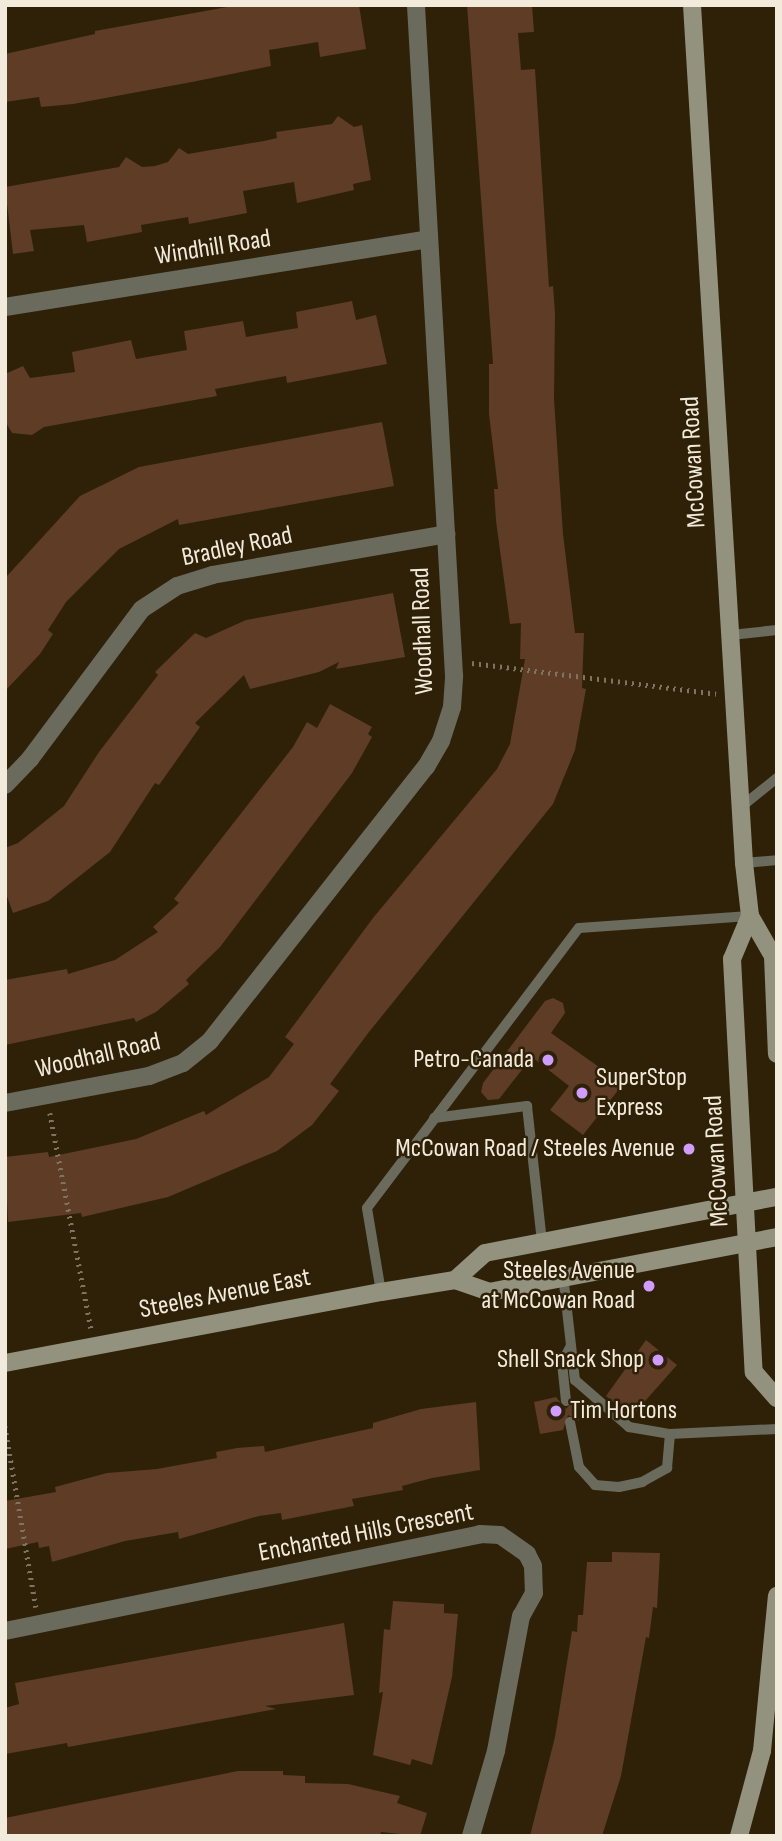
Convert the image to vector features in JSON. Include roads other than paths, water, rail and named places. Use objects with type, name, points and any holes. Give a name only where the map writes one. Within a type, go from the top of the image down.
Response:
[{"type":"main road","name":"McCowan Road","points":[[692,5],[744,863],[750,916],[773,956],[777,1054]]},
{"type":"main road","name":"McCowan Road","points":[[750,916],[732,959],[754,1371],[777,1398]]},
{"type":"main road","points":[[455,1280],[485,1253],[777,1197]]},
{"type":"main road","name":"Steeles Avenue East","points":[[5,1363],[381,1292],[455,1280],[489,1292],[563,1275],[777,1237]]},
{"type":"main road","points":[[739,1836],[762,1751],[777,1596]]},
{"type":"street","name":"Woodhall Road","points":[[5,1103],[149,1076],[197,1052],[223,1029],[426,767],[444,732],[454,691],[416,5]]},
{"type":"street","name":"Windhill Road","points":[[5,307],[429,239]]},
{"type":"street","name":"Bradley Road","points":[[5,785],[30,759],[142,609],[177,586],[212,575],[446,534]]},
{"type":"street","name":"Enchanted Hills Crescent","points":[[5,1631],[480,1534],[500,1535],[527,1554],[533,1566],[534,1592],[521,1616],[496,1751],[471,1836]]},
{"type":"lane","points":[[731,635],[777,630]]},
{"type":"lane","points":[[741,807],[777,778]]},
{"type":"lane","points":[[744,863],[777,860]]},
{"type":"lane","points":[[381,1292],[368,1208],[579,929],[750,916]]},
{"type":"lane","points":[[434,1118],[527,1106],[542,1242]]},
{"type":"lane","points":[[563,1275],[575,1380],[629,1427],[670,1434],[777,1429]]},
{"type":"lane","points":[[566,1401],[562,1363],[571,1346]]},
{"type":"lane","points":[[569,1422],[579,1467],[595,1485],[619,1487],[642,1482],[667,1468],[670,1434]]},
{"type":"place","name":"Petro-Canada","points":[[548,1060]]},
{"type":"place","name":"SuperStop Express","points":[[582,1093]]},
{"type":"place","name":"McCowan Road / Steeles Avenue","points":[[689,1149]]},
{"type":"place","name":"Steeles Avenue at McCowan Road","points":[[649,1286]]},
{"type":"place","name":"Shell Snack Shop","points":[[658,1360]]},
{"type":"place","name":"Tim Hortons","points":[[556,1411]]}]
